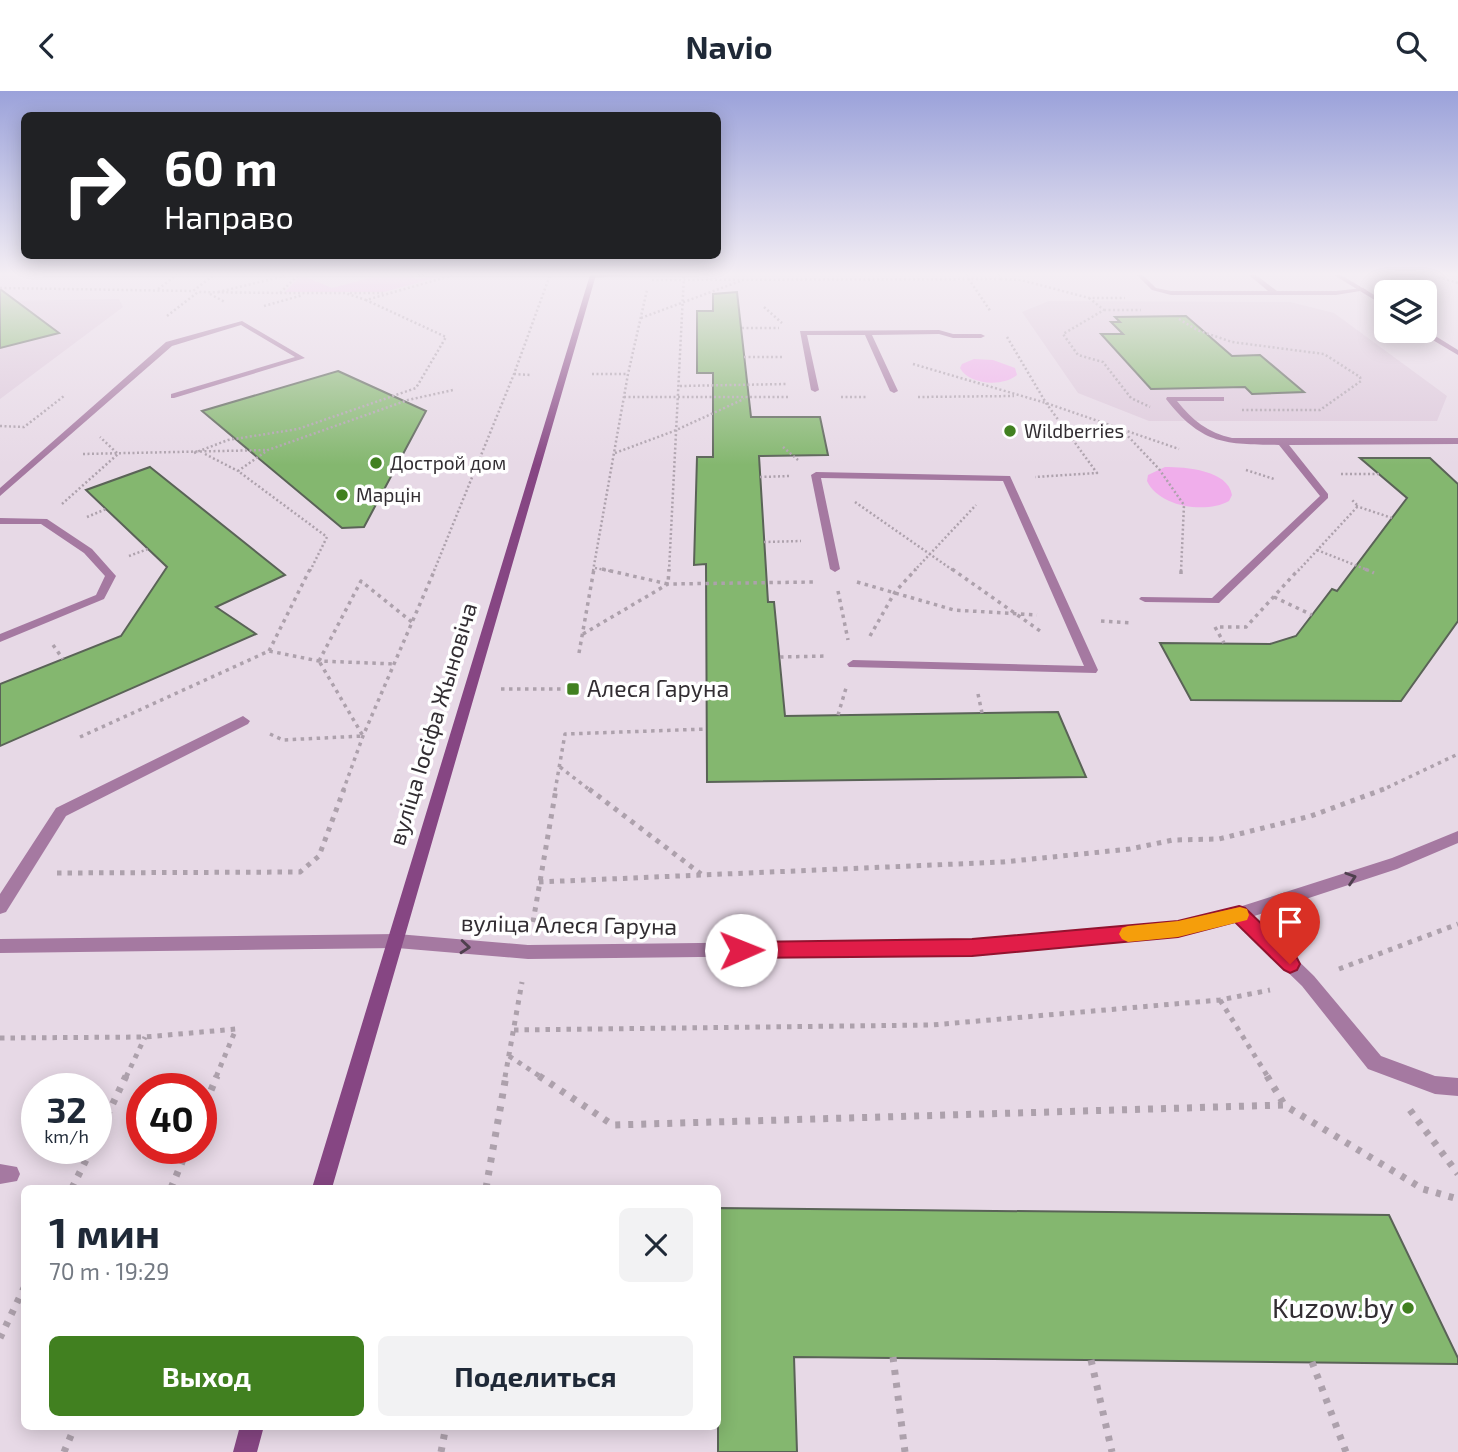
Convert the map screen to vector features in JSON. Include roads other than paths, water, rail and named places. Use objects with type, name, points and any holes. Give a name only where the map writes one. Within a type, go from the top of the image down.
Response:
[{"type":"main road","name":"вуліца Іосіфа Жыновіча","points":[[323,1185],[574,339]]},
{"type":"main road","points":[[245,1452],[251,1430]]},
{"type":"street","points":[[0,493],[169,344],[188,339]]},
{"type":"street","points":[[174,396],[301,358],[268,339]]},
{"type":"street","points":[[804,339],[815,390]]},
{"type":"street","points":[[870,339],[894,391]]},
{"type":"street","points":[[1437,339],[1458,353]]},
{"type":"street","points":[[1221,399],[1170,399],[1194,428],[1210,436],[1233,441],[1458,441]]},
{"type":"street","points":[[1145,599],[1215,601],[1325,496],[1282,442]]},
{"type":"street","points":[[835,569],[816,475],[1007,478],[1092,670],[852,660]]},
{"type":"street","points":[[0,521],[43,521],[88,551],[111,576],[100,597],[0,638]]},
{"type":"street","points":[[0,907],[61,812],[243,721]]},
{"type":"street","name":"вуліца Алеся Гаруна","points":[[0,946],[397,941],[528,952],[972,947],[1178,929],[1239,913],[1397,863],[1458,837]]},
{"type":"street","points":[[1239,913],[1308,982],[1375,1063],[1435,1085],[1458,1087]]},
{"type":"place","name":"Wildberries","points":[[1010,431]]},
{"type":"place","name":"Дострой дом","points":[[376,463]]},
{"type":"place","name":"Марцін","points":[[342,495]]},
{"type":"place","name":"Алеся Гаруна","points":[[573,689]]},
{"type":"place","name":"Kuzow.by","points":[[1408,1308]]}]
